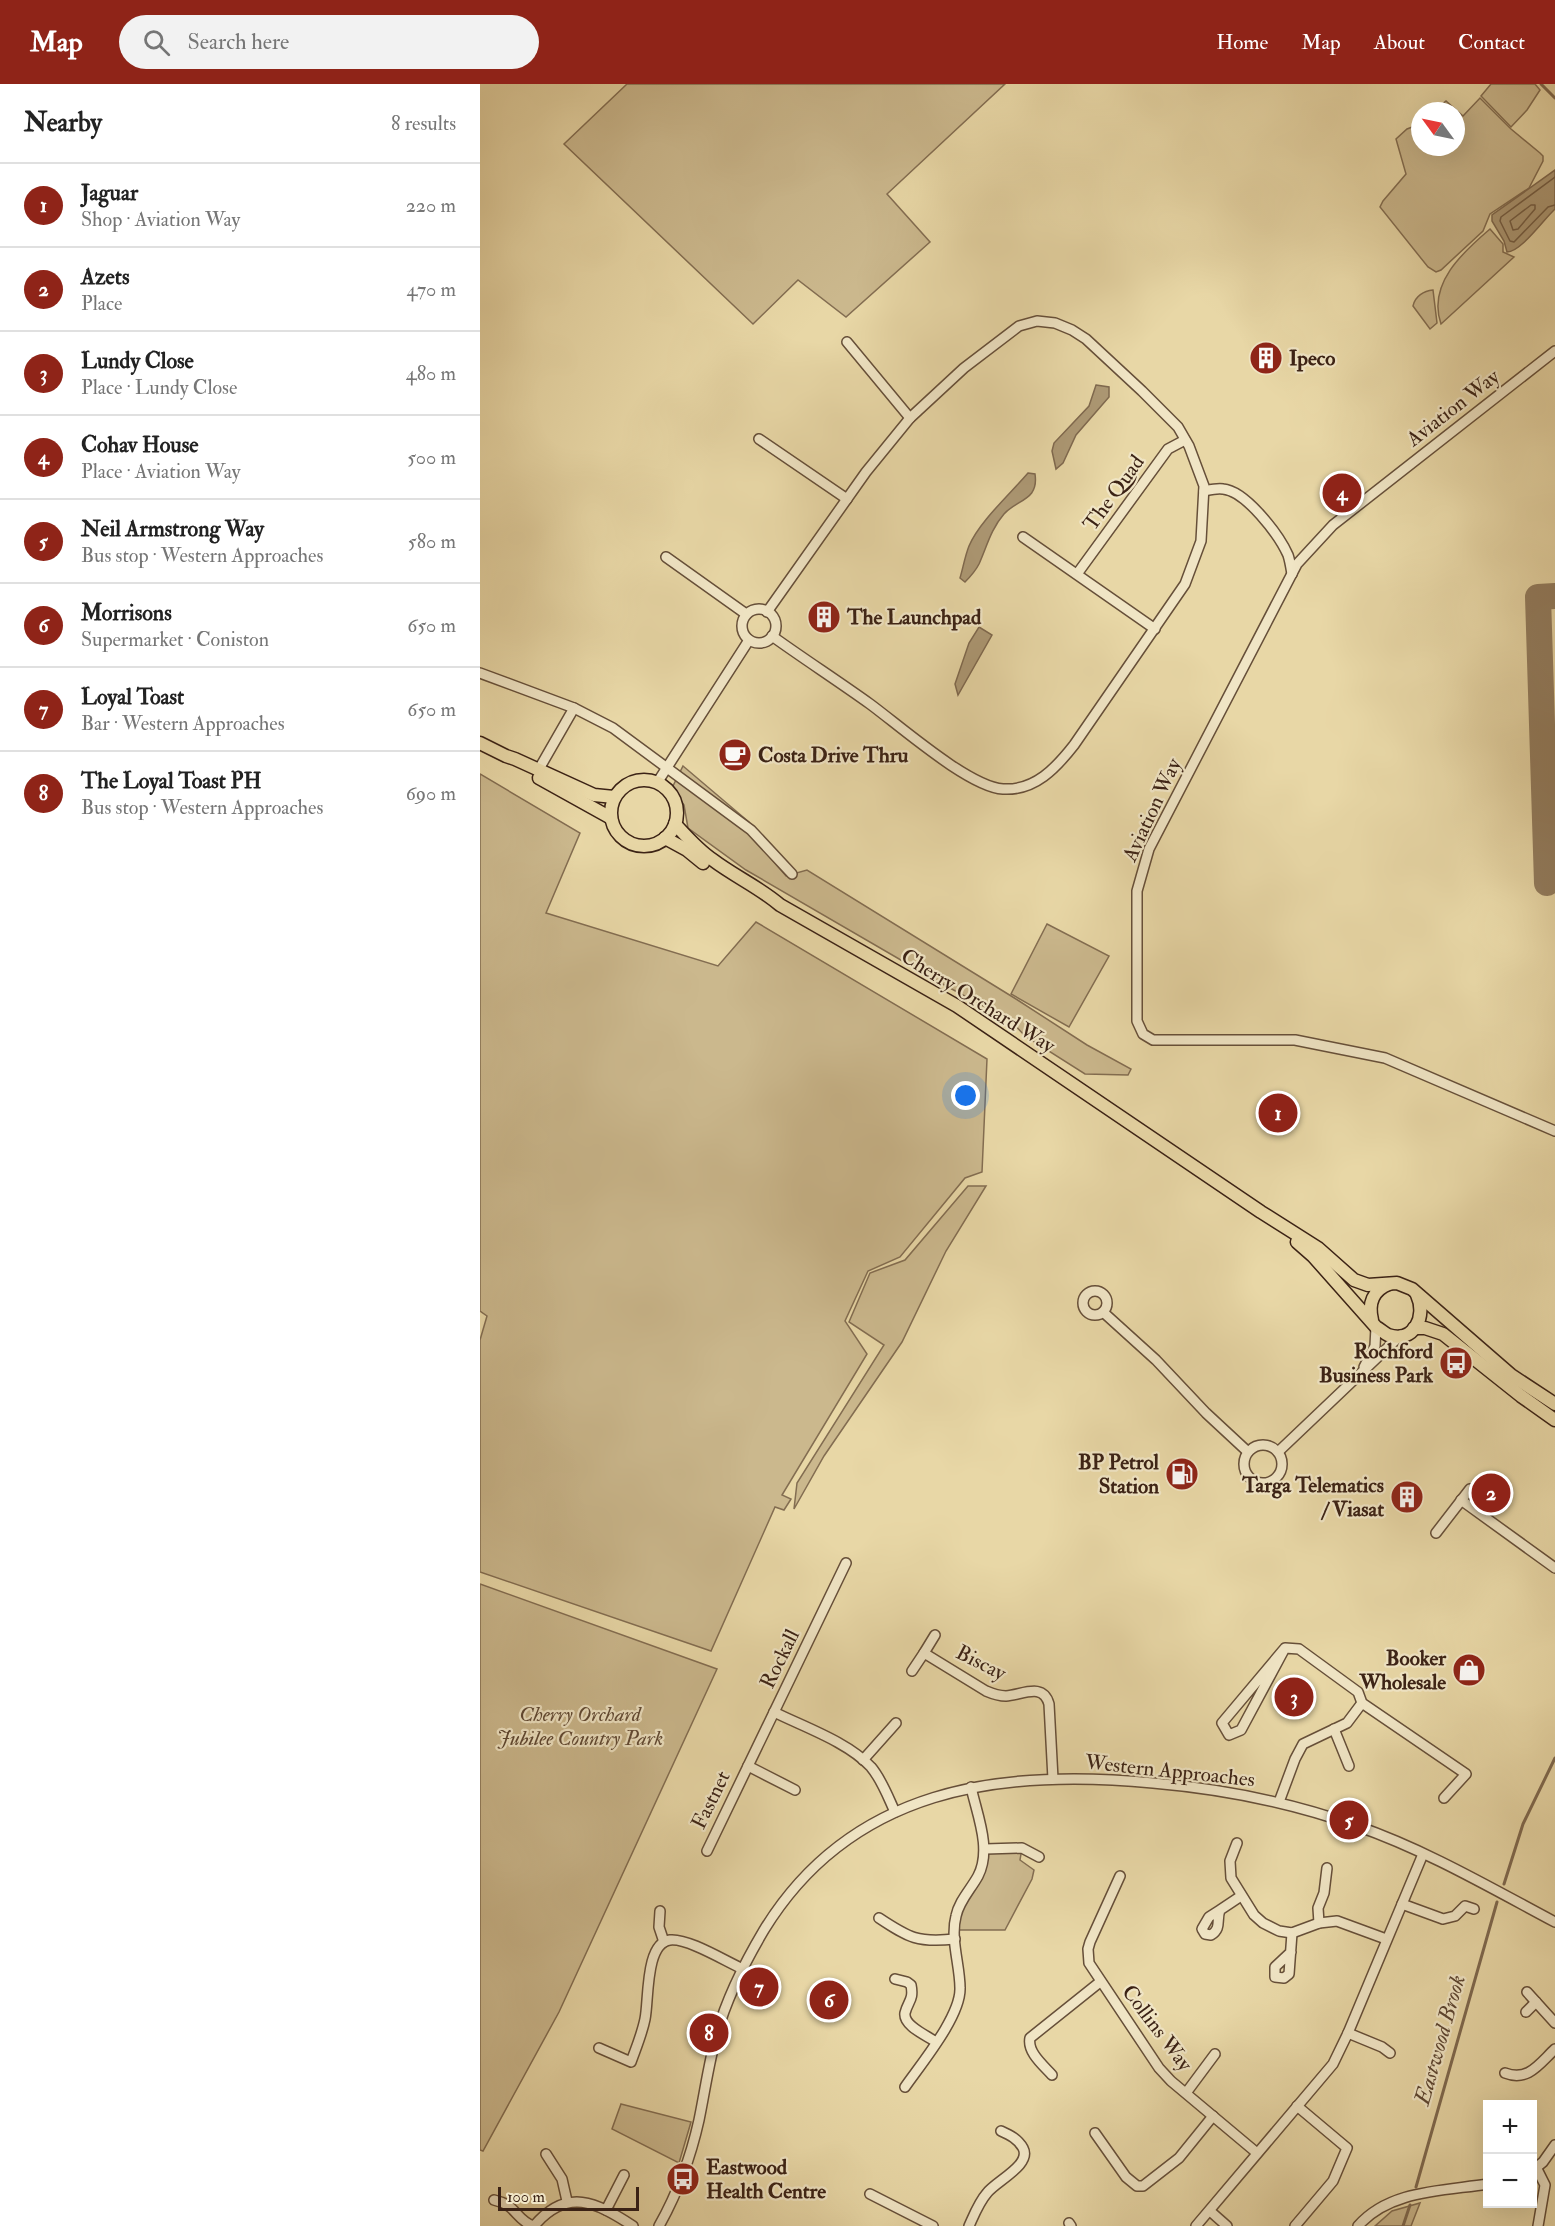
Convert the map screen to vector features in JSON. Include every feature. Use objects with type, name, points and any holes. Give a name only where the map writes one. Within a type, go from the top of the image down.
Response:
[{"type":"main road","points":[[480,742],[594,795],[614,797]]},
{"type":"main road","points":[[506,756],[512,764],[611,818]]},
{"type":"main road","points":[[641,780],[657,783],[670,793],[677,813],[675,824],[665,838],[651,845],[640,846],[621,837],[614,828],[611,818],[614,797],[621,788],[630,782],[641,780]]},
{"type":"main road","name":"Cherry Orchard Way","points":[[675,824],[702,852],[780,905],[957,1006],[1261,1212],[1318,1248],[1354,1280],[1368,1284],[1405,1285],[1511,1375],[1555,1404]]},
{"type":"main road","points":[[665,838],[687,850],[713,871],[743,889],[765,901],[780,905]]},
{"type":"main road","name":"Cherry Orchard Way","points":[[1261,1212],[1314,1256],[1374,1324]]},
{"type":"main road","points":[[1390,1284],[1380,1288],[1371,1300],[1370,1311],[1374,1324],[1387,1334],[1401,1335],[1414,1328],[1425,1328],[1443,1334],[1555,1420]]},
{"type":"main road","points":[[1414,1328],[1422,1315],[1422,1304],[1417,1294]]},
{"type":"street","points":[[767,612],[866,472],[910,418],[964,368],[1019,326],[1037,321],[1055,323],[1086,339],[1153,400],[1178,427],[1198,468],[1204,491],[1201,541],[1196,561],[1185,584],[1058,765],[1043,779],[1031,784],[1002,789],[963,773],[868,702],[772,636]]},
{"type":"street","points":[[847,342],[910,418]]},
{"type":"street","name":"Aviation Way","points":[[1555,351],[1334,525],[1297,564],[1149,849],[1137,891],[1137,1021],[1143,1034],[1153,1040],[1294,1040],[1384,1058],[1555,1131]]},
{"type":"street","points":[[759,439],[847,499]]},
{"type":"street","name":"The Quad","points":[[1077,574],[1168,449],[1185,440]]},
{"type":"street","points":[[1204,491],[1222,488],[1231,491],[1261,516],[1288,556],[1292,574]]},
{"type":"street","points":[[1023,537],[1155,629]]},
{"type":"street","points":[[666,557],[746,614]]},
{"type":"street","points":[[756,609],[767,612],[776,625],[772,636],[759,643],[748,640],[742,630],[746,614],[756,609]]},
{"type":"street","points":[[657,783],[748,640]]},
{"type":"street","points":[[480,673],[574,708],[613,728],[752,830],[792,874]]},
{"type":"street","points":[[538,769],[574,708]]},
{"type":"street","points":[[1103,1312],[1156,1360],[1206,1413],[1248,1452]]},
{"type":"street","points":[[1360,1374],[1375,1346],[1374,1324]]},
{"type":"street","points":[[1278,1452],[1401,1335]]},
{"type":"street","points":[[1263,1445],[1278,1452],[1282,1469],[1275,1479],[1265,1483],[1254,1480],[1246,1473],[1244,1462],[1252,1448],[1263,1445]]},
{"type":"street","points":[[1436,1533],[1470,1489]]},
{"type":"street","points":[[1461,1500],[1555,1568]]},
{"type":"street","name":"Rockall","points":[[846,1563],[774,1712],[842,1745],[862,1760],[877,1776],[895,1812]]},
{"type":"street","name":"Biscay","points":[[912,1671],[935,1635]]},
{"type":"street","points":[[1285,1647],[1241,1730],[1229,1735],[1222,1723],[1285,1647]]},
{"type":"street","points":[[1285,1647],[1299,1648],[1358,1692],[1362,1703],[1466,1774],[1444,1798]]},
{"type":"street","name":"Biscay","points":[[924,1653],[996,1695],[1005,1696],[1034,1691],[1046,1695],[1050,1712],[1053,1779]]},
{"type":"street","points":[[1279,1803],[1298,1750],[1308,1741],[1347,1723],[1362,1703]]},
{"type":"street","name":"Fastnet","points":[[707,1851],[774,1712]]},
{"type":"street","points":[[862,1760],[896,1723]]},
{"type":"street","points":[[1334,1729],[1348,1766]]},
{"type":"street","name":"Fastnet","points":[[748,1766],[795,1790]]},
{"type":"street","name":"Western Approaches","points":[[659,2226],[677,2188],[695,2135],[717,2031],[743,1969],[777,1910],[813,1868],[839,1844],[895,1812],[926,1800],[971,1787],[1003,1782],[1053,1779],[1125,1780],[1227,1791],[1279,1803],[1358,1826],[1423,1854],[1555,1922]]},
{"type":"street","points":[[905,2087],[954,2012],[961,1991],[955,1939],[956,1914],[982,1868],[985,1849],[971,1787]]},
{"type":"street","points":[[1238,1843],[1230,1861],[1231,1878],[1254,1915],[1263,1923],[1292,1933],[1328,1921],[1342,1922],[1386,1939]]},
{"type":"street","points":[[985,1849],[1022,1848],[1039,1857]]},
{"type":"street","points":[[1196,2226],[1333,2064],[1423,1854]]},
{"type":"street","points":[[1319,1923],[1318,1908],[1324,1893],[1327,1868]]},
{"type":"street","name":"Collins Way","points":[[1120,1876],[1088,1950],[1089,1963],[1159,2068],[1257,2153]]},
{"type":"street","points":[[1220,1910],[1241,1896]]},
{"type":"street","points":[[1402,1904],[1443,1919],[1455,1916],[1465,1906],[1474,1909]]},
{"type":"street","points":[[660,1911],[659,1927],[664,1942]]},
{"type":"street","points":[[879,1918],[914,1938],[925,1941],[955,1939]]},
{"type":"street","points":[[1291,1952],[1292,1933]]},
{"type":"street","points":[[600,2048],[631,2062],[646,2015],[652,1961],[656,1950],[664,1942],[671,1940],[688,1943],[743,1969]]},
{"type":"street","points":[[895,1979],[911,1985],[912,1999],[905,2013],[905,2019],[936,2042]]},
{"type":"street","name":"Collins Way","points":[[1052,2076],[1032,2051],[1029,2045],[1030,2038],[1100,1982]]},
{"type":"street","points":[[1527,1992],[1555,2022]]},
{"type":"street","points":[[1526,2012],[1536,2002]]},
{"type":"street","points":[[1348,2033],[1382,2047],[1390,2053]]},
{"type":"street","points":[[1505,2073],[1513,2076],[1525,2075],[1555,2049]]},
{"type":"street","name":"Collins Way","points":[[1186,2093],[1215,2054]]},
{"type":"street","points":[[1295,2226],[1333,2181],[1347,2148],[1297,2106]]},
{"type":"street","points":[[1095,2133],[1126,2177],[1137,2186],[1143,2186],[1179,2158],[1213,2116]]},
{"type":"street","points":[[969,2226],[987,2192],[1018,2166],[1025,2157],[1018,2142],[1011,2135],[1001,2131]]},
{"type":"street","points":[[1537,2168],[1555,2145]]},
{"type":"street","points":[[546,2154],[562,2179],[567,2201]]},
{"type":"street","points":[[1537,2173],[1545,2185],[1538,2226]]},
{"type":"street","points":[[606,2210],[624,2175]]},
{"type":"street","points":[[1358,2226],[1379,2208],[1399,2199],[1483,2185]]},
{"type":"street","points":[[870,2194],[933,2226]]},
{"type":"street","points":[[494,2200],[511,2206],[525,2222],[534,2226],[555,2207],[567,2201],[606,2210],[633,2226]]},
{"type":"street","points":[[1210,2211],[1227,2226]]},
{"type":"green space","points":[[627,84],[1005,84],[887,194],[930,242],[846,317],[798,280],[753,324],[564,144]]},
{"type":"green space","points":[[1491,84],[1535,84],[1540,90],[1527,110],[1511,127],[1481,96]]},
{"type":"green space","points":[[1480,98],[1511,129],[1543,156],[1543,161],[1529,188],[1490,214],[1483,231],[1436,272],[1428,267],[1380,207],[1406,174],[1396,139],[1411,127],[1411,156],[1465,156],[1465,114]]},
{"type":"green space","points":[[1490,229],[1503,244],[1503,252],[1514,257],[1441,324],[1438,309],[1443,282],[1459,259]]},
{"type":"green space","points":[[1433,290],[1437,323],[1430,329],[1413,306],[1420,295]]},
{"type":"green space","points":[[683,766],[749,822],[750,834],[786,876],[807,870],[1087,1045],[1131,1069],[1128,1075],[1085,1074],[1025,1036],[1011,1021],[937,981],[746,870],[688,828],[684,805],[672,788]]},
{"type":"green space","points":[[480,774],[580,833],[546,913],[718,966],[756,922],[987,1059],[982,1172],[965,1178],[900,1257],[868,1271],[845,1321],[867,1354],[782,1495],[791,1499],[784,1510],[775,1507],[711,1651],[480,1572],[480,1340],[487,1316],[480,1311]]},
{"type":"green space","points":[[1047,924],[1109,956],[1069,1027],[1011,994]]},
{"type":"green space","points":[[968,1186],[986,1186],[946,1251],[902,1342],[824,1456],[794,1509],[797,1483],[884,1345],[849,1322],[870,1273],[905,1260]]},
{"type":"green space","name":"Cherry Orchard Jubilee Country Park","points":[[480,1584],[717,1669],[559,2012],[483,2151],[480,2150]]},
{"type":"green space","points":[[1022,1848],[1020,1860],[1034,1870],[1032,1879],[1005,1930],[955,1930],[955,1922],[978,1877],[985,1849]]},
{"type":"green space","points":[[621,2104],[691,2122],[679,2163],[612,2129]]},
{"type":"green space","points":[[1420,2203],[1411,2226],[1375,2226],[1392,2211]]},
{"type":"water","points":[[1555,170],[1555,209],[1519,247],[1507,252],[1504,241],[1492,221],[1492,215]]},
{"type":"water","points":[[1096,385],[1109,387],[1109,397],[1076,435],[1063,463],[1056,469],[1052,451],[1054,443],[1089,406]]},
{"type":"water","points":[[1028,473],[1035,474],[1034,490],[1004,514],[992,532],[978,566],[965,582],[960,578],[974,537],[987,518]]},
{"type":"water","points":[[979,627],[992,635],[958,695],[955,684],[969,643]]},
{"type":"waterway","name":"Eastwood Brook","points":[[1541,84],[1555,98]]},
{"type":"waterway","name":"Eastwood Brook","points":[[1504,1884],[1523,1824],[1555,1758]]},
{"type":"waterway","name":"Eastwood Brook","points":[[1416,2187],[1497,1902]]},
{"type":"waterway","name":"Eastwood Brook","points":[[1403,2226],[1410,2205]]},
{"type":"taxiway","points":[[1547,883],[1538,597],[1555,596]]},
{"type":"place","name":"Ipeco","points":[[1266,358]]},
{"type":"place","name":"Cohav House","points":[[1342,493]]},
{"type":"place","name":"The Launchpad","points":[[824,617]]},
{"type":"place","name":"Costa Drive Thru","points":[[735,755]]},
{"type":"place","name":"Jaguar","points":[[1278,1113]]},
{"type":"place","name":"Rochford Business Park","points":[[1456,1363]]},
{"type":"place","name":"BP Petrol Station","points":[[1182,1474]]},
{"type":"place","name":"Azets","points":[[1491,1493]]},
{"type":"place","name":"Targa Telematics / Viasat","points":[[1407,1497]]},
{"type":"place","name":"Booker Wholesale","points":[[1469,1670]]},
{"type":"place","name":"Lundy Close","points":[[1294,1697]]},
{"type":"place","name":"Neil Armstrong Way","points":[[1349,1820]]},
{"type":"place","name":"Loyal Toast","points":[[759,1987]]},
{"type":"place","name":"Morrisons","points":[[829,2000]]},
{"type":"place","name":"The Loyal Toast PH","points":[[709,2033]]},
{"type":"place","name":"Eastwood Health Centre","points":[[683,2179]]}]
